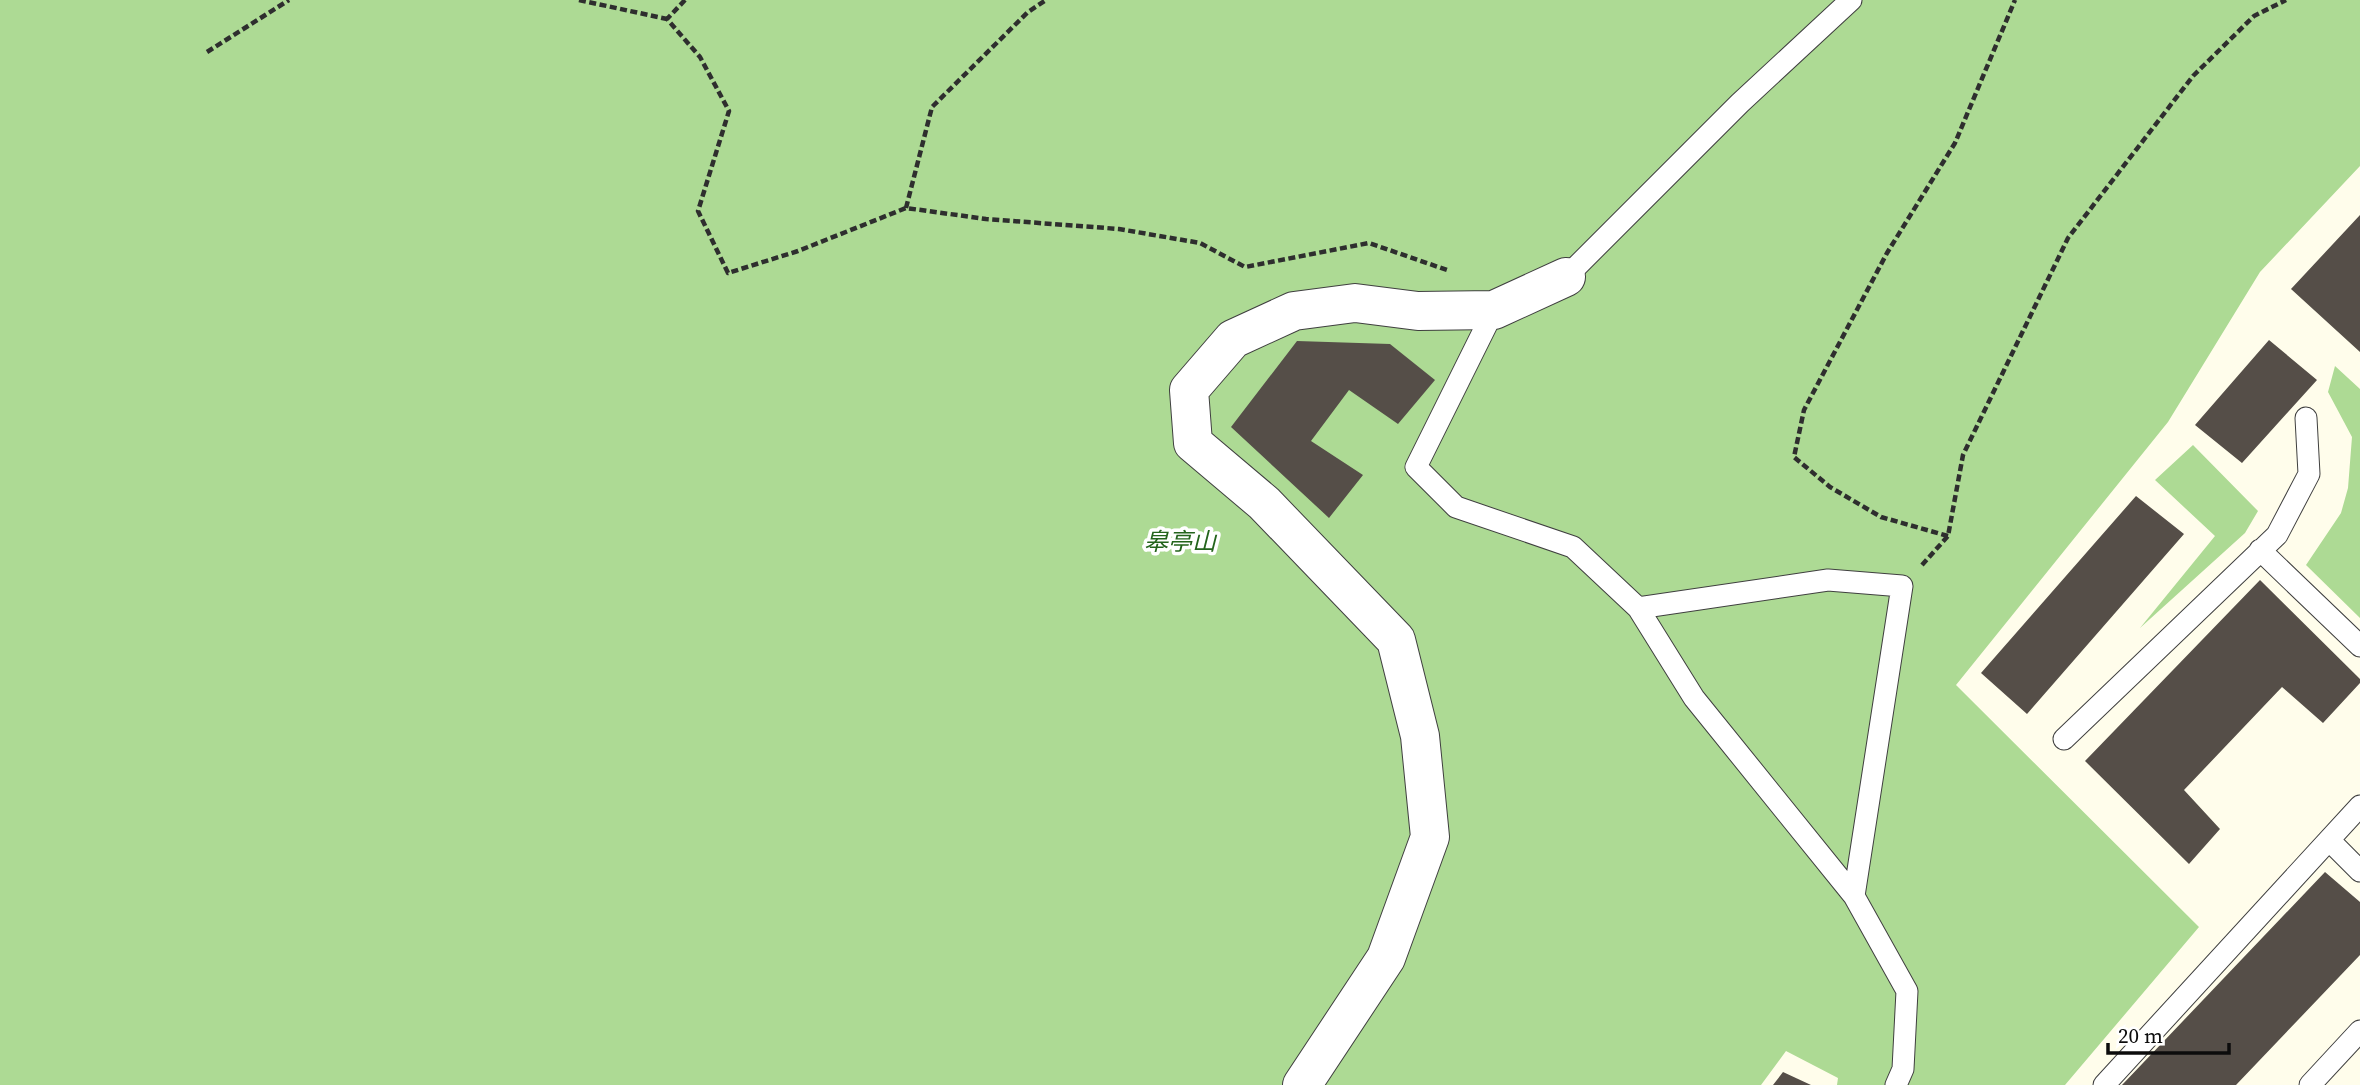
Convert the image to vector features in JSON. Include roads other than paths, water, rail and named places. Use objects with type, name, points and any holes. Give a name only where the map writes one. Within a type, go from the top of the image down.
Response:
[{"type":"street","points":[[1302,1085],[1386,958],[1430,837],[1420,736],[1396,640],[1264,503],[1193,443],[1189,390],[1233,339],[1294,311],[1355,303],[1418,311],[1494,310],[1566,277]]},
{"type":"lane","points":[[1566,277],[1740,103],[1851,0]]},
{"type":"lane","points":[[1494,310],[1416,467],[1456,507],[1573,547],[1638,608],[1693,698],[1854,896],[1907,991],[1903,1069],[1896,1085]]},
{"type":"lane","points":[[2064,739],[2277,535],[2309,474],[2306,418]]},
{"type":"lane","points":[[2260,550],[2360,646]]},
{"type":"lane","points":[[1638,608],[1828,580],[1902,586],[1854,896]]},
{"type":"lane","points":[[2104,1085],[2360,806]]},
{"type":"lane","points":[[2329,840],[2360,871]]},
{"type":"lane","points":[[2310,1085],[2360,1031]]},
{"type":"park label","name":"皋亭山","points":[[1180,542]]}]
